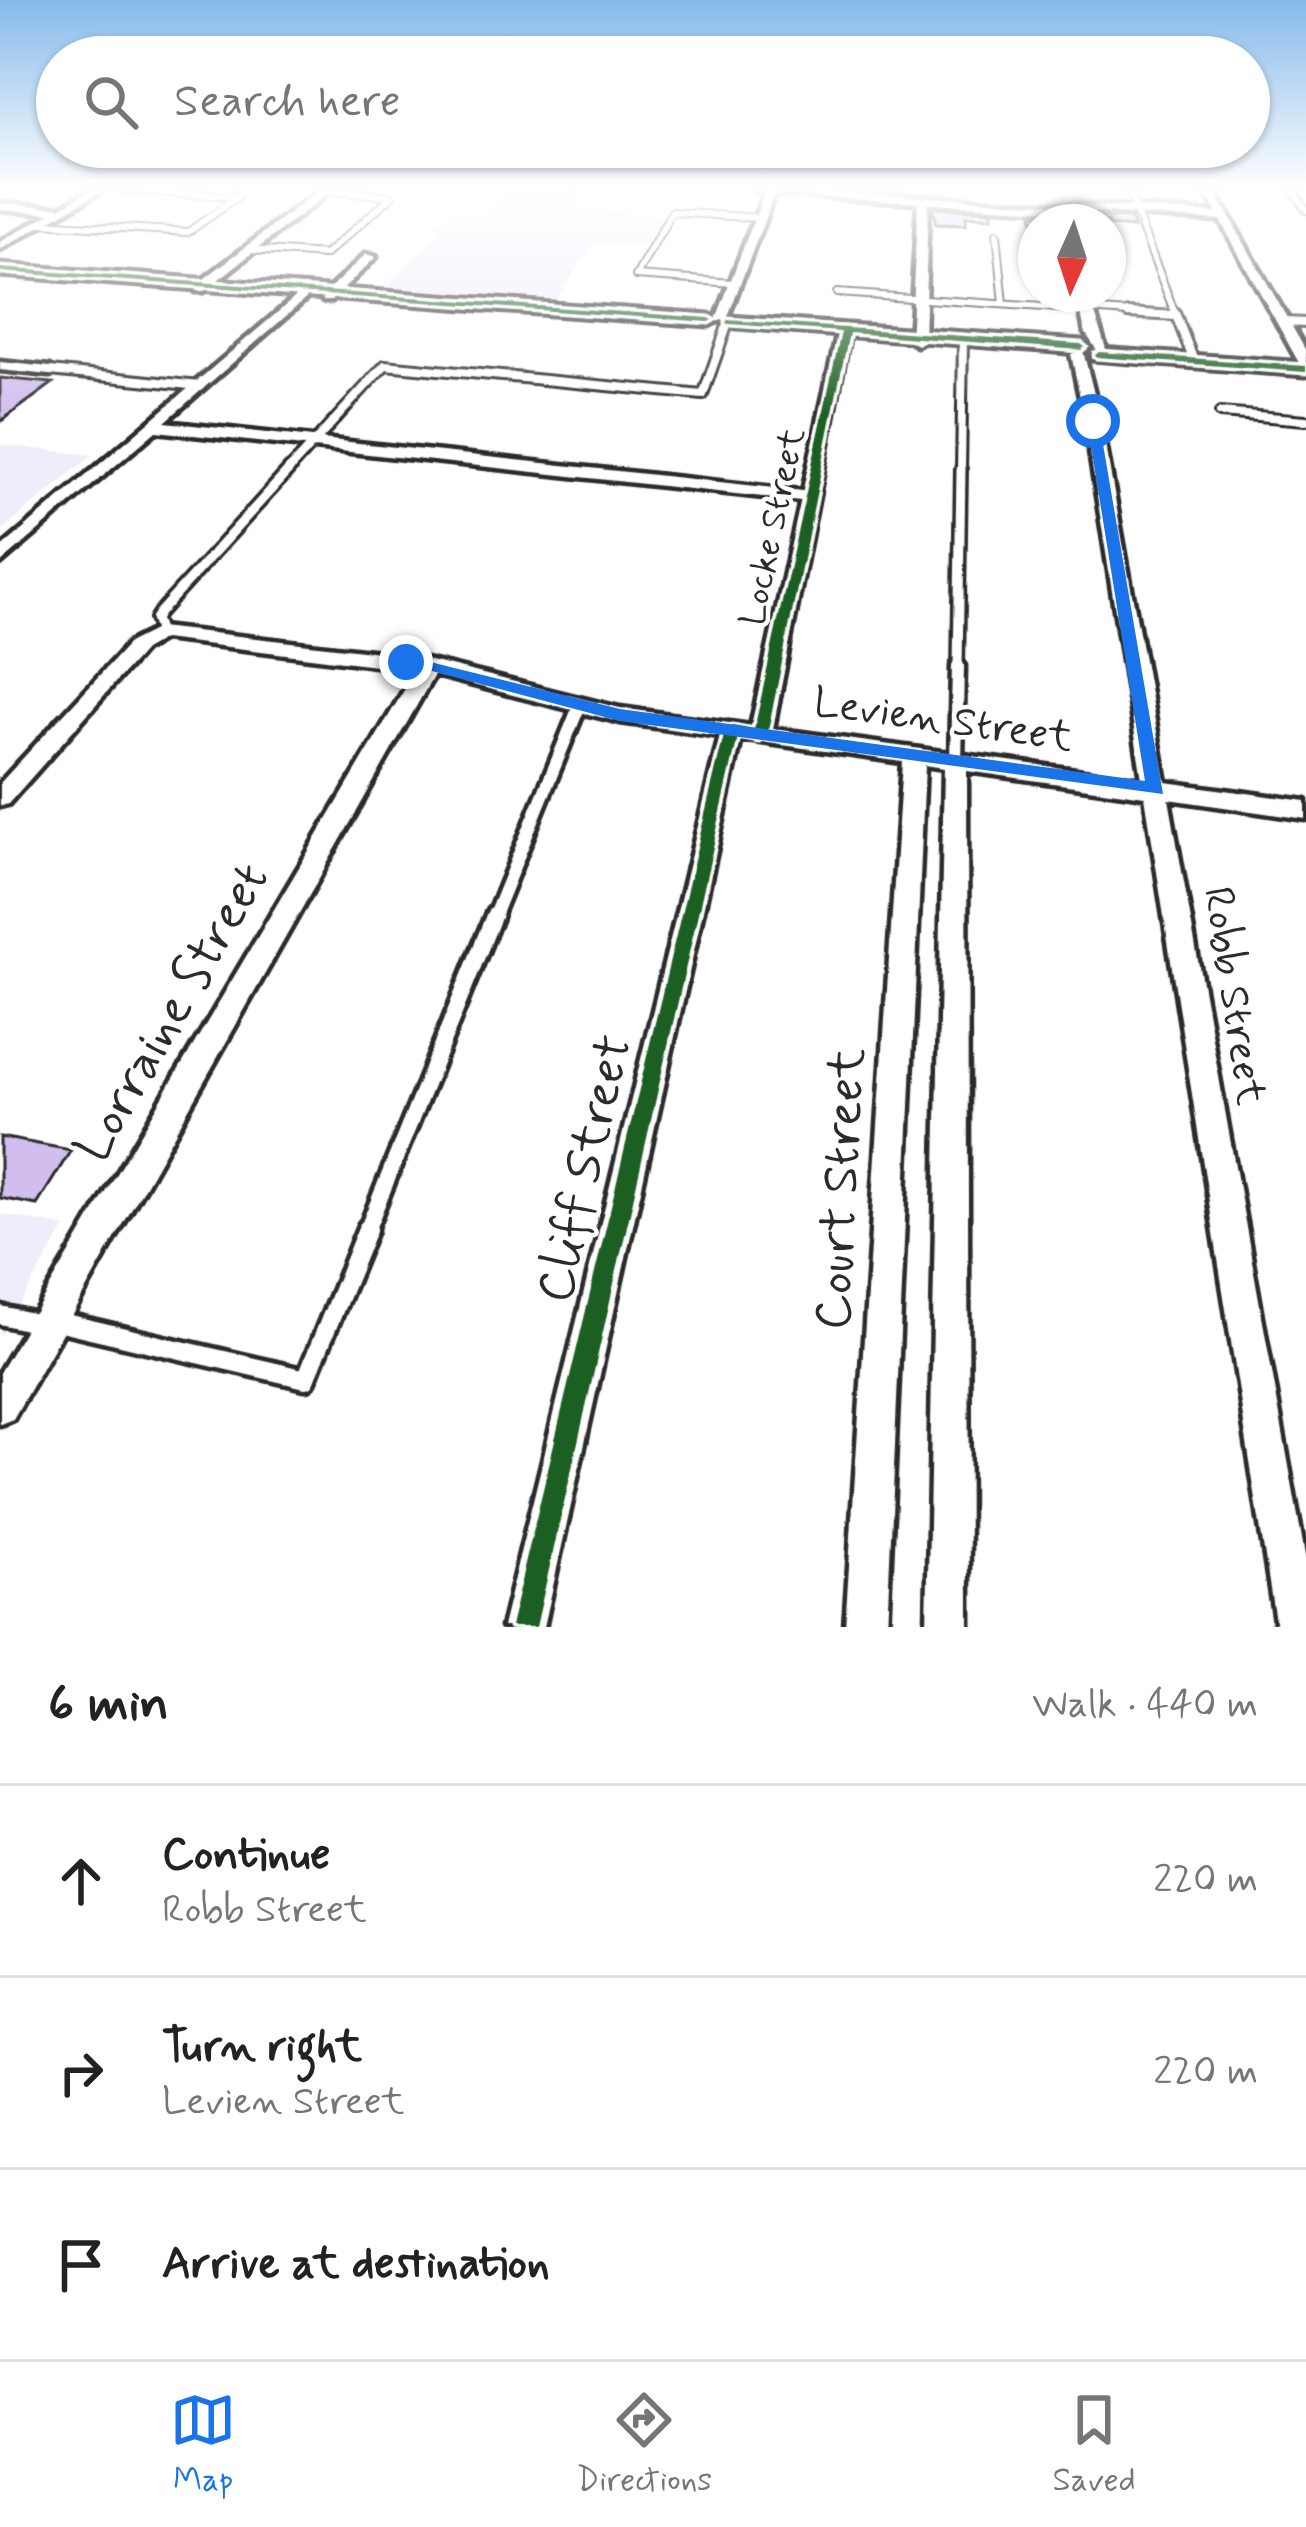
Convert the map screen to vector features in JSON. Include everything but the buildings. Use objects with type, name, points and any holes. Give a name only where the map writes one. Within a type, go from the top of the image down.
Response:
[{"type":"street","points":[[202,286],[229,266]]},
{"type":"street","points":[[329,296],[361,266]]},
{"type":"street","points":[[720,324],[741,266]]},
{"type":"street","points":[[918,339],[920,266]]},
{"type":"street","points":[[1252,266],[1306,366]]},
{"type":"street","points":[[0,271],[1306,366]]},
{"type":"street","points":[[0,558],[304,294]]},
{"type":"street","name":"Robb Street","points":[[1088,312],[1090,352],[1156,789],[1298,1627]]},
{"type":"street","name":"Locke Street","points":[[746,734],[812,497],[844,334]]},
{"type":"street","points":[[0,366],[50,371]]},
{"type":"street","points":[[154,426],[812,497]]},
{"type":"street","points":[[0,798],[137,646],[160,633]]},
{"type":"street","name":"Levien Street","points":[[160,633],[428,667],[579,707],[746,734],[1306,810]]},
{"type":"street","name":"Lorraine Street","points":[[0,1406],[428,667]]},
{"type":"street","name":"Cliff Street","points":[[523,1627],[746,734]]},
{"type":"street","name":"Court Street","points":[[866,1627],[914,756]]},
{"type":"street","points":[[948,1627],[956,762]]},
{"type":"lane","points":[[642,266],[636,277],[734,283]]},
{"type":"lane","points":[[1000,266],[1004,304]]},
{"type":"lane","points":[[1157,266],[1193,358]]},
{"type":"lane","points":[[837,293],[1018,305]]},
{"type":"lane","points":[[1117,312],[1176,316]]},
{"type":"lane","points":[[1284,322],[1306,323]]},
{"type":"lane","points":[[160,633],[155,619],[159,613],[385,365],[703,395],[720,324]]},
{"type":"lane","points":[[956,762],[963,342]]},
{"type":"lane","points":[[50,371],[200,386]]},
{"type":"lane","points":[[1220,412],[1306,420]]},
{"type":"lane","points":[[0,1315],[306,1379],[579,707]]},
{"type":"shaded area","points":[[407,266],[579,266],[554,303],[383,291]]},
{"type":"shaded area","points":[[0,445],[93,455],[0,532]]},
{"type":"shaded area","points":[[0,1214],[66,1227],[0,1337]]},
{"type":"cycle path","points":[[0,270],[709,320]]},
{"type":"cycle path","points":[[730,322],[1081,347]]},
{"type":"cycle path","points":[[523,1627],[732,731],[760,736],[845,332]]},
{"type":"cycle path","points":[[1099,355],[1306,369]]},
{"type":"route","points":[[406,662],[620,715],[1156,789],[1093,421]]}]
